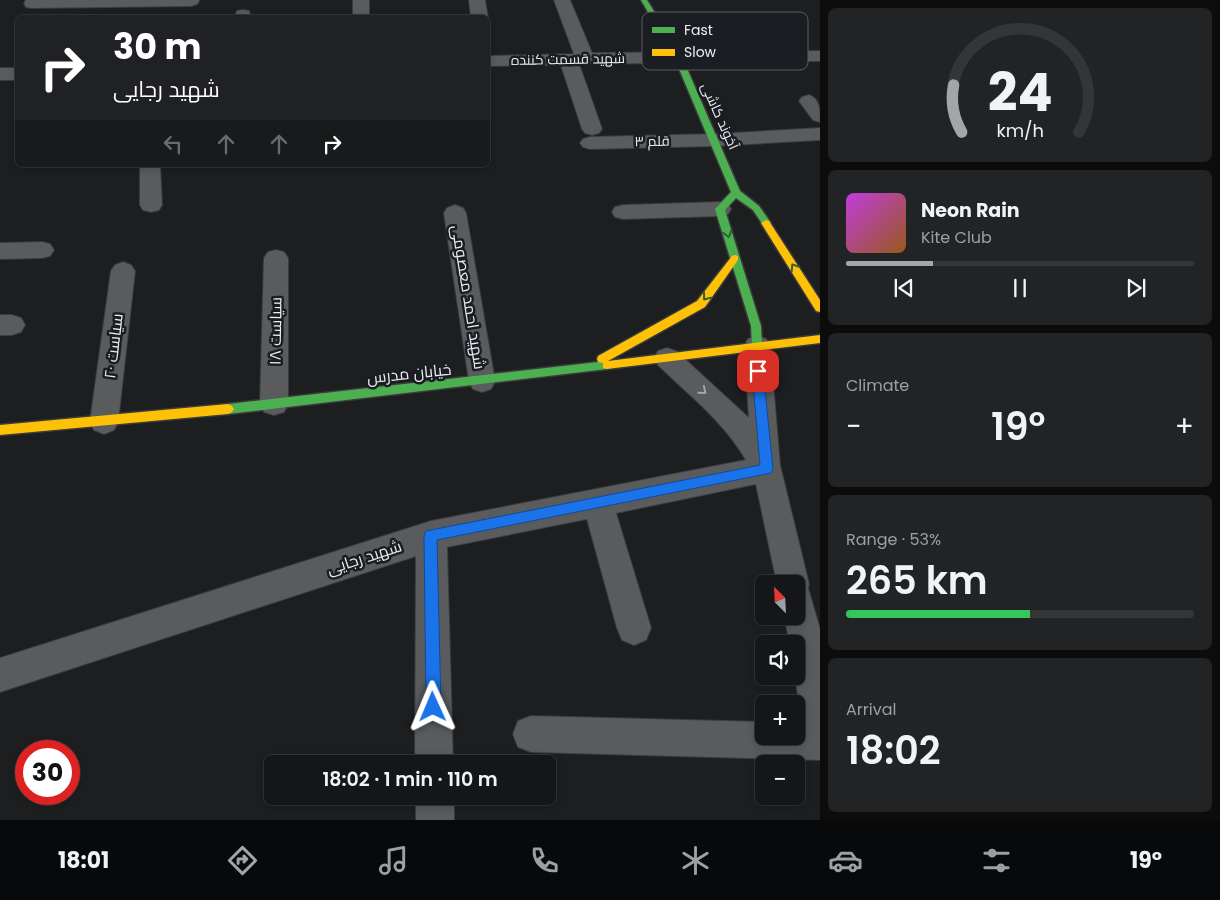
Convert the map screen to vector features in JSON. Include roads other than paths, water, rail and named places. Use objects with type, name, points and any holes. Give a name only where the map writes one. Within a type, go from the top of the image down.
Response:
[{"type":"main road","name":"آخوند کاشی","points":[[644,0],[651,12]]},
{"type":"main road","name":"آخوند کاشی","points":[[684,70],[736,193]]},
{"type":"main road","points":[[757,346],[756,326],[720,209],[736,193],[756,208],[820,308]]},
{"type":"main road","points":[[582,369],[630,345],[701,304],[735,258]]},
{"type":"main road","name":"خیابان مدرس","points":[[0,430],[104,422],[482,381],[820,339]]},
{"type":"street","points":[[361,0],[361,15]]},
{"type":"street","points":[[477,0],[480,15]]},
{"type":"street","points":[[562,0],[576,59]]},
{"type":"street","points":[[32,2],[131,7],[191,1]]},
{"type":"street","name":"شهید قسمت کننده","points":[[490,62],[642,58]]},
{"type":"street","name":"قلم ۳","points":[[576,59],[591,136],[715,140],[820,134]]},
{"type":"street","points":[[0,74],[15,74]]},
{"type":"street","points":[[150,167],[152,205]]},
{"type":"street","points":[[623,212],[720,209]]},
{"type":"street","name":"شهید احمد معصومی","points":[[455,213],[482,381]]},
{"type":"street","points":[[0,251],[42,250]]},
{"type":"street","name":"سیاست ۱۸","points":[[274,404],[276,258]]},
{"type":"street","name":"سیاست ۲۰","points":[[104,422],[123,271]]},
{"type":"street","points":[[757,346],[767,469],[791,575]]},
{"type":"street","points":[[667,358],[734,420],[746,434],[767,469]]},
{"type":"street","name":"شهید رجایی","points":[[0,675],[431,536],[767,469]]},
{"type":"street","points":[[598,503],[634,628]]},
{"type":"street","points":[[431,536],[434,755]]},
{"type":"street","points":[[804,625],[814,655],[820,726]]},
{"type":"street","points":[[532,734],[820,742]]},
{"type":"street","points":[[435,805],[435,820]]}]
